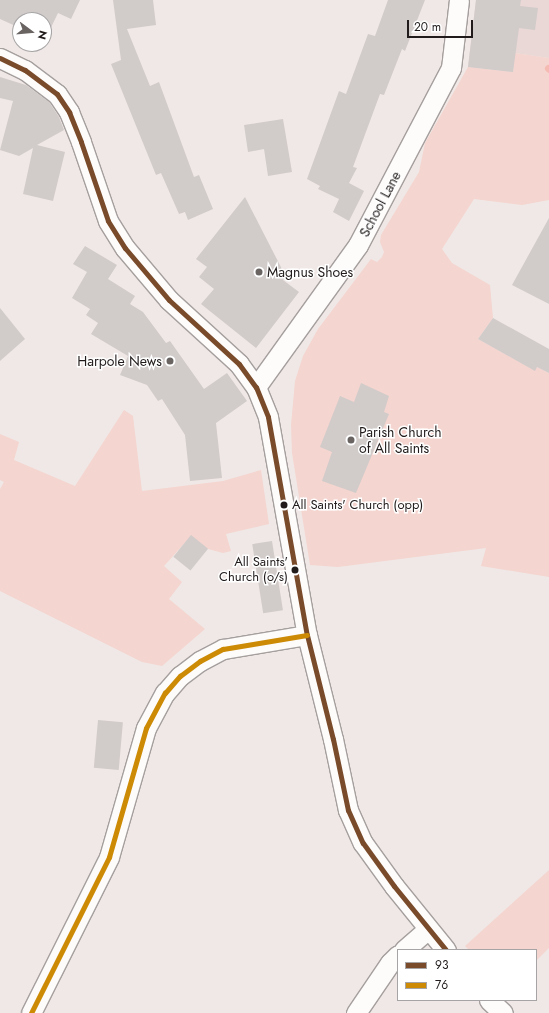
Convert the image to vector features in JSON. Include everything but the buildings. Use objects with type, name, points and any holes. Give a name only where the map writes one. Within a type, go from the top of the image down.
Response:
[{"type":"street","name":"School Lane","points":[[256,387],[358,245],[451,68],[459,0]]},
{"type":"street","points":[[0,58],[25,70],[57,94],[69,112],[108,220],[125,248],[170,300],[239,364],[256,387],[268,417],[307,635],[334,739],[348,810],[364,843],[428,929],[445,949]]},
{"type":"street","points":[[31,1013],[110,857],[146,728],[165,693],[190,669],[223,649],[307,635]]},
{"type":"street","points":[[405,949],[428,929]]},
{"type":"street","points":[[356,1013],[390,963],[397,956]]},
{"type":"street","points":[[490,1001],[503,1013]]},
{"type":"shaded area","points":[[476,0],[549,0],[549,58],[515,53],[513,72],[468,67]]},
{"type":"shaded area","points":[[515,53],[549,58],[549,200],[522,205],[474,199],[442,249],[452,263],[490,285],[493,318],[478,339],[534,370],[537,367],[549,373],[549,577],[481,566],[486,548],[338,567],[310,565],[292,453],[291,425],[295,381],[303,356],[318,329],[371,259],[377,262],[382,257],[384,252],[380,242],[381,235],[419,172],[425,143],[468,67],[513,72]]},
{"type":"shaded area","points":[[124,410],[133,416],[142,491],[223,481],[261,470],[269,524],[226,534],[231,551],[223,553],[208,549],[191,536],[164,566],[182,582],[169,599],[205,629],[162,666],[142,662],[0,591],[0,489],[4,482],[0,480],[0,434],[19,442],[14,460],[75,486]]},
{"type":"shaded area","points":[[549,870],[549,948],[537,960],[537,949],[468,949],[465,946]]},
{"type":"transit line","name":"93","points":[[0,58],[25,70],[57,94],[69,112],[108,221],[125,248],[169,300],[239,364],[256,387],[268,417],[307,635],[333,739],[348,810],[363,843],[394,886],[445,949]]},
{"type":"transit line","name":"76","points":[[31,1013],[109,857],[146,728],[165,693],[180,676],[200,661],[223,649],[307,635]]},
{"type":"place","name":"Magnus Shoes","points":[[259,272]]},
{"type":"place","name":"Harpole News","points":[[170,361]]},
{"type":"place","name":"Parish Church of All Saints","points":[[351,440]]},
{"type":"place","name":"All Saints' Church (opp)","points":[[284,505]]},
{"type":"place","name":"All Saints' Church (o/s)","points":[[295,570]]}]
